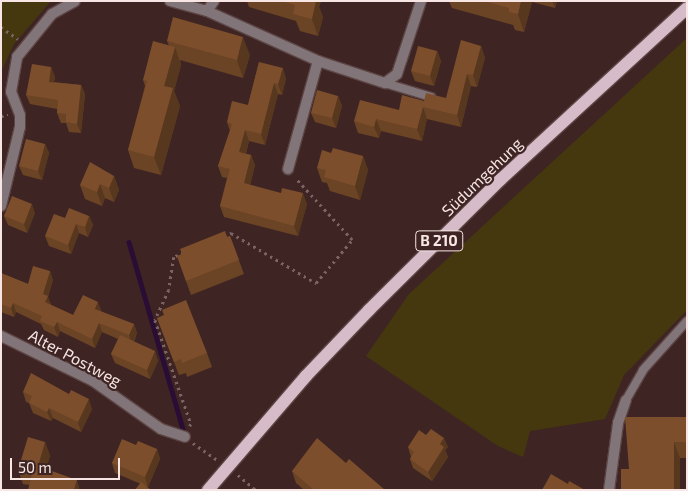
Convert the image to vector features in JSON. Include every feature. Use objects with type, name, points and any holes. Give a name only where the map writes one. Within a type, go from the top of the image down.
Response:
[{"type":"main road","name":"Südumgehung","points":[[208,490],[227,466],[376,303],[500,180],[687,8]]},
{"type":"street","points":[[1,206],[20,127],[20,115],[11,92],[17,57],[25,44],[52,14],[75,1]]},
{"type":"street","points":[[170,1],[208,12],[318,60],[386,83],[397,74],[421,1]]},
{"type":"street","points":[[208,12],[214,1]]},
{"type":"street","points":[[288,169],[318,60]]},
{"type":"street","name":"Alter Postweg","points":[[1,336],[94,381],[160,429],[185,438]]},
{"type":"street","points":[[608,490],[618,423],[626,400]]},
{"type":"lane","points":[[386,83],[431,97]]},
{"type":"lane","points":[[626,400],[643,370],[687,321]]},
{"type":"path","points":[[1,27],[25,44]]},
{"type":"path","points":[[222,236],[231,233],[316,283],[352,240],[288,169]]},
{"type":"path","points":[[190,250],[174,257],[169,290],[154,320],[191,424],[185,438],[227,466],[256,490]]},
{"type":"shaded area","points":[[1,1],[51,1],[14,44],[1,72]]},
{"type":"shaded area","points":[[687,38],[687,310],[624,375],[605,419],[530,431],[523,457],[498,446],[366,356],[409,294]]},
{"type":"building","points":[[281,1],[316,1],[312,19],[293,14],[295,5]]},
{"type":"building","points":[[484,1],[521,1],[518,14],[509,12],[509,8]]},
{"type":"building","points":[[173,17],[243,37],[237,60],[167,41]]},
{"type":"building","points":[[461,40],[481,46],[473,75],[467,74],[457,115],[423,107],[417,129],[376,119],[374,127],[354,121],[360,100],[399,110],[402,95],[424,101],[426,93],[446,98]]},
{"type":"building","points":[[153,41],[175,47],[164,86],[173,88],[154,157],[128,150],[147,81],[143,80]]},
{"type":"building","points":[[418,46],[437,51],[430,76],[411,71]]},
{"type":"building","points":[[259,62],[283,68],[278,84],[274,83],[261,134],[245,130],[239,152],[251,155],[244,183],[281,193],[282,188],[303,193],[294,226],[220,206],[230,169],[218,166],[232,124],[227,122],[232,101],[248,105]]},
{"type":"building","points":[[32,64],[51,67],[49,82],[81,85],[77,124],[66,122],[66,114],[57,113],[58,100],[26,95]]},
{"type":"building","points":[[317,90],[338,96],[332,118],[311,113]]},
{"type":"building","points":[[26,139],[45,144],[38,171],[19,166]]},
{"type":"building","points":[[333,148],[363,156],[355,186],[324,177],[326,170],[317,168],[322,150],[331,153]]},
{"type":"building","points":[[90,162],[114,176],[109,188],[100,184],[97,192],[80,185]]},
{"type":"building","points":[[12,196],[32,204],[24,224],[4,216]]},
{"type":"building","points":[[69,208],[89,216],[85,227],[76,224],[68,245],[45,236],[54,214],[65,218]]},
{"type":"building","points":[[225,231],[227,237],[230,236],[239,260],[186,281],[177,256],[182,254],[180,249]]},
{"type":"building","points":[[33,266],[50,271],[43,294],[48,296],[45,302],[73,315],[83,295],[98,302],[95,309],[134,324],[129,335],[99,323],[92,339],[57,322],[54,327],[40,321],[42,316],[13,303],[11,308],[1,304],[1,273],[28,284]]},
{"type":"building","points":[[186,300],[207,353],[182,363],[181,359],[174,362],[157,318],[164,315],[162,310]]},
{"type":"building","points":[[120,335],[155,351],[147,370],[111,354]]},
{"type":"building","points":[[31,373],[69,394],[71,390],[89,399],[78,422],[49,408],[47,412],[29,403],[32,396],[23,392]]},
{"type":"building","points":[[625,417],[687,417],[687,442],[674,442],[674,490],[621,490],[621,469],[629,469]]},
{"type":"building","points":[[431,429],[444,438],[440,444],[444,447],[428,472],[410,459],[414,452],[408,447],[419,430],[426,435]]},
{"type":"building","points":[[28,437],[45,442],[38,466],[77,480],[74,490],[28,490],[32,474],[18,470]]},
{"type":"building","points":[[317,438],[346,463],[349,459],[385,490],[314,490],[292,471]]},
{"type":"building","points":[[122,439],[136,445],[138,441],[157,449],[145,477],[112,463]]},
{"type":"building","points":[[551,474],[568,484],[569,481],[585,490],[542,490]]},
{"type":"building","points":[[141,482],[151,490],[135,490]]},
{"type":"waterway","points":[[129,242],[183,429]]}]
